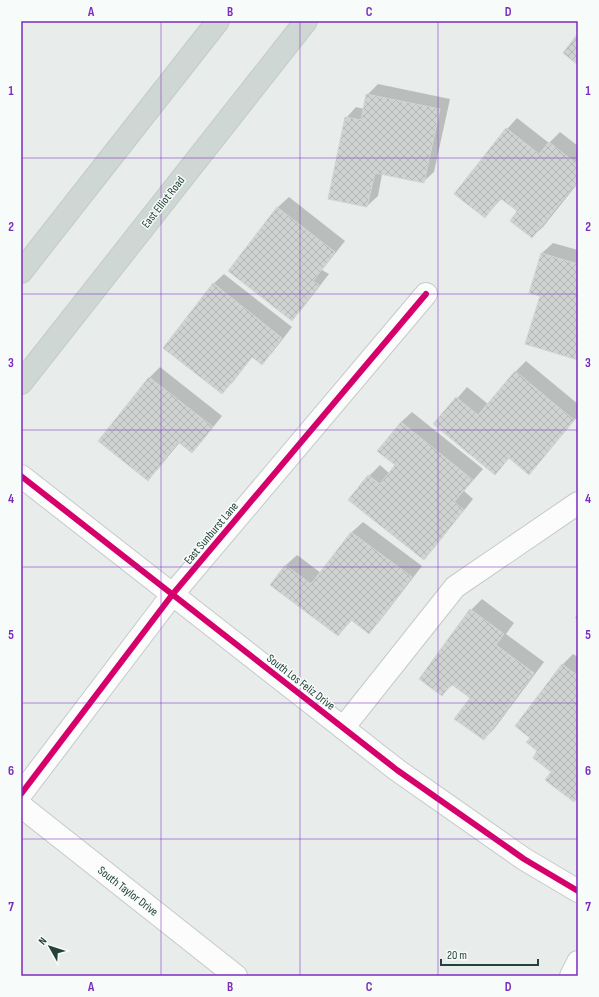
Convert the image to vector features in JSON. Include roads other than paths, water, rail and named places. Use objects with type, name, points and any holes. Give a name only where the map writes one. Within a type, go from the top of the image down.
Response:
[{"type":"main road","points":[[21,272],[218,21]]},
{"type":"main road","name":"East Elliot Road","points":[[21,383],[306,21]]},
{"type":"street","name":"East Sunburst Lane","points":[[21,794],[172,595],[426,294]]},
{"type":"street","name":"South Los Feliz Drive","points":[[21,476],[396,770],[524,859],[578,891]]},
{"type":"street","points":[[342,728],[455,586],[578,503]]},
{"type":"street","name":"South Taylor Drive","points":[[21,806],[236,976]]},
{"type":"street","points":[[571,976],[578,962]]}]
